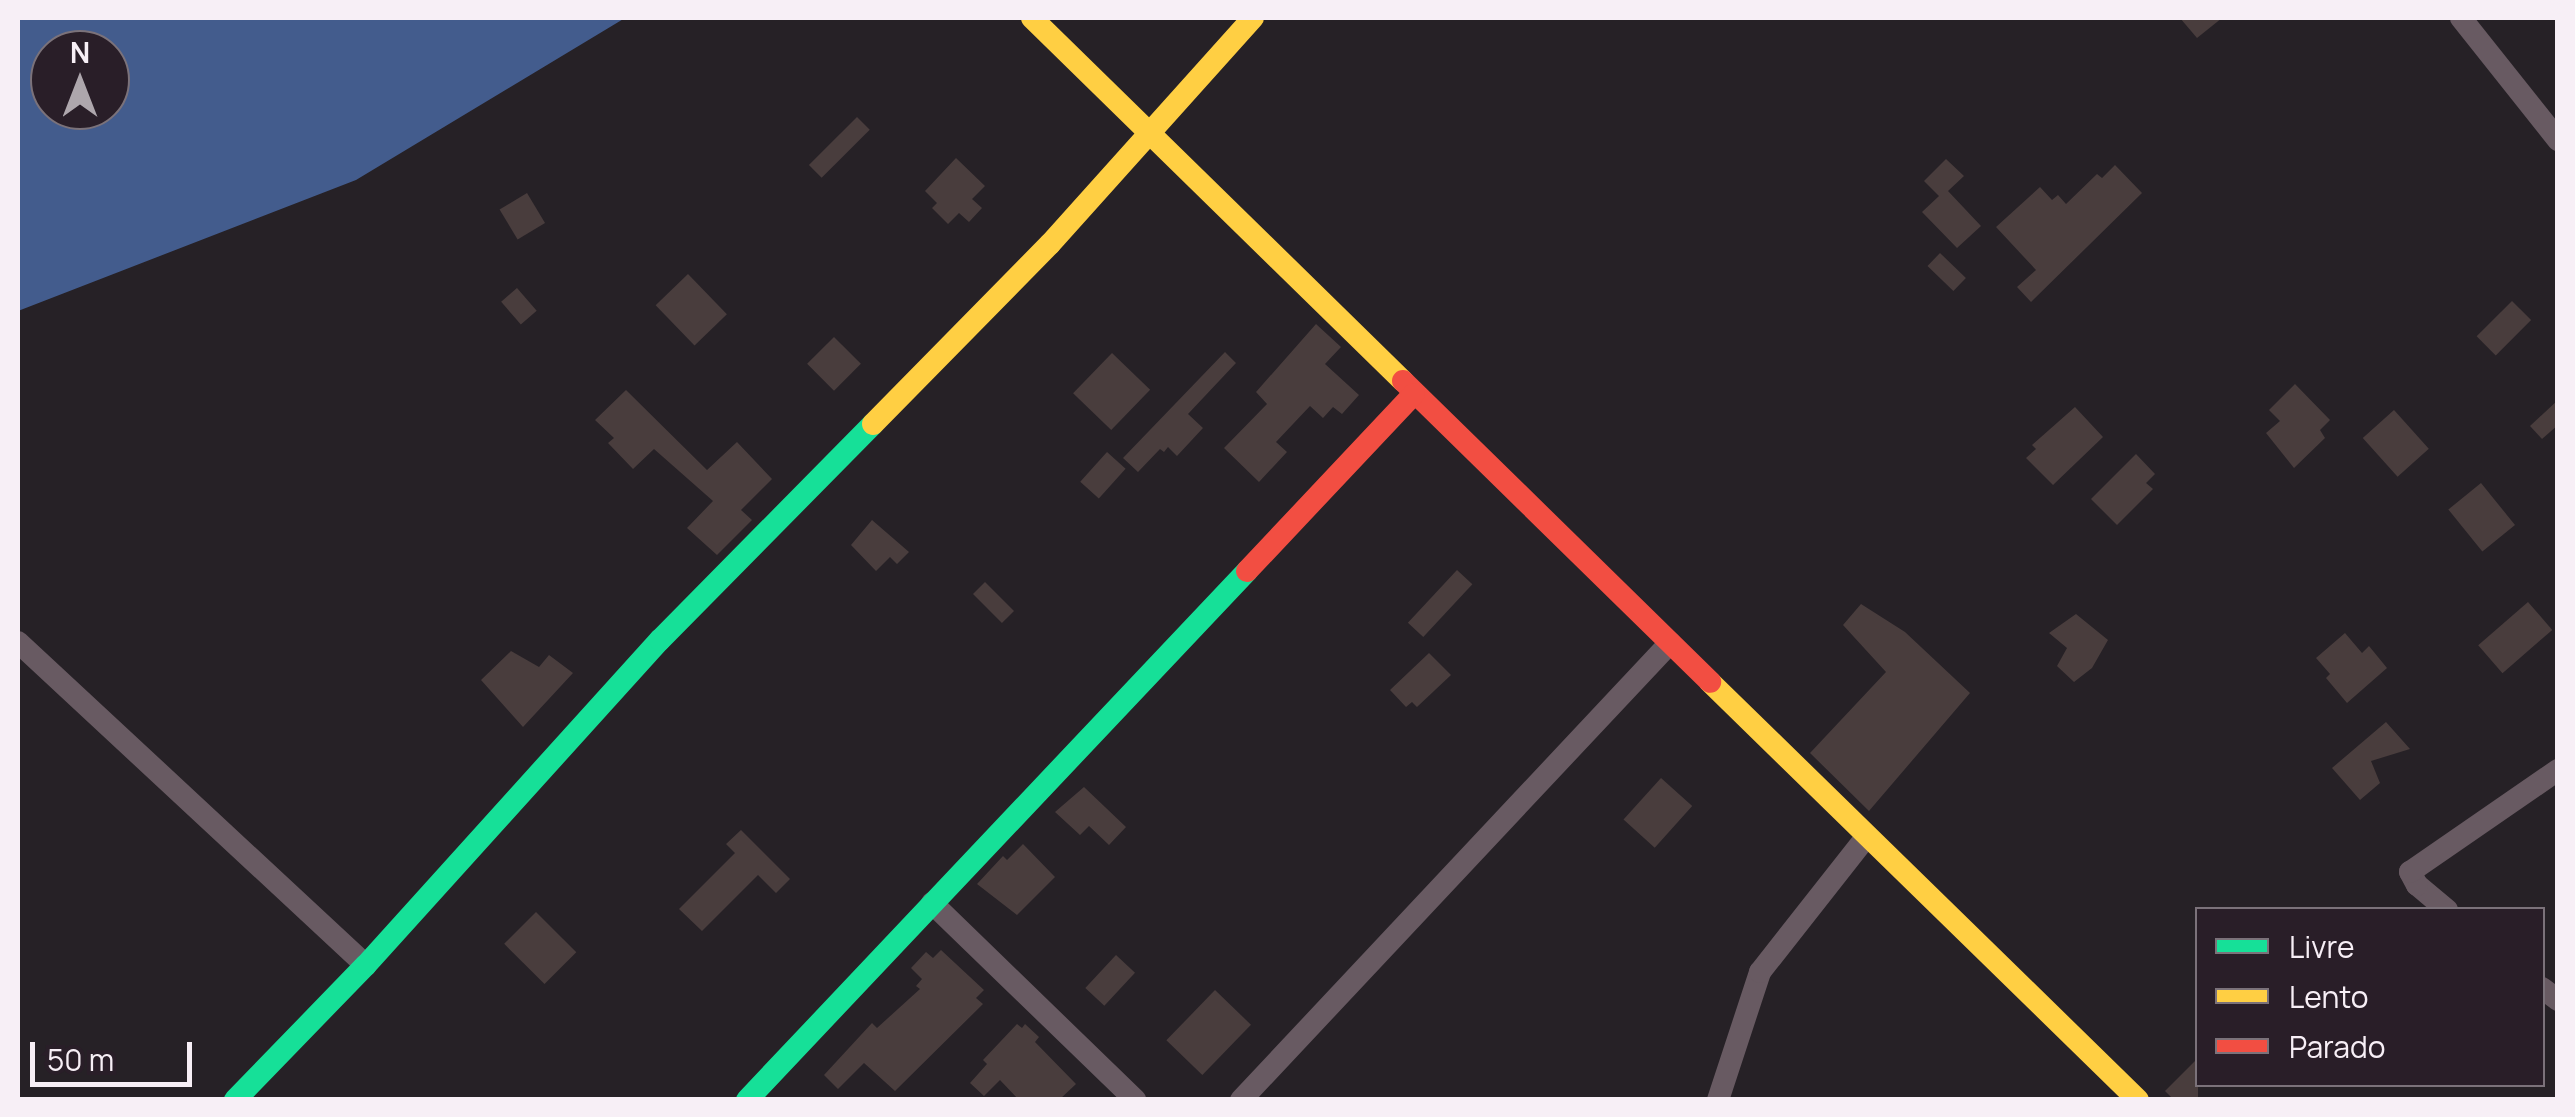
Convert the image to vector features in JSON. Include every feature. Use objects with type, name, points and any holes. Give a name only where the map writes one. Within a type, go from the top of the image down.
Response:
[{"type":"street","points":[[1032,18],[2138,1100]]},
{"type":"street","points":[[236,1100],[366,965],[660,640],[1050,244],[1253,18]]},
{"type":"street","points":[[2461,18],[2558,140]]},
{"type":"street","points":[[747,1100],[1414,394]]},
{"type":"street","points":[[18,642],[366,965]]},
{"type":"street","points":[[1241,1100],[1670,643]]},
{"type":"street","points":[[2443,907],[2417,885],[2410,872],[2558,770]]},
{"type":"street","points":[[1718,1100],[1760,972],[1866,836]]},
{"type":"street","points":[[932,903],[1135,1100]]},
{"type":"water","points":[[18,18],[625,18],[356,180],[18,311]]},
{"type":"building","points":[[2180,18],[2222,18],[2197,38]]},
{"type":"building","points":[[857,117],[870,130],[822,178],[809,165]]},
{"type":"building","points":[[956,158],[985,186],[972,199],[982,208],[969,222],[959,213],[948,224],[932,208],[937,203],[925,191]]},
{"type":"building","points":[[1946,159],[1964,176],[1948,191],[1981,226],[1957,248],[1922,212],[1939,196],[1924,181]]},
{"type":"building","points":[[2115,165],[2142,193],[2031,302],[2017,287],[2036,270],[1996,227],[2040,187],[2052,200],[2058,195],[2066,204],[2097,174],[2102,178]]},
{"type":"building","points":[[527,193],[545,223],[518,239],[500,209]]},
{"type":"building","points":[[1940,253],[1966,278],[1953,291],[1927,266]]},
{"type":"building","points":[[688,274],[727,314],[695,346],[656,305]]},
{"type":"building","points":[[517,288],[537,311],[521,324],[501,302]]},
{"type":"building","points":[[2512,301],[2531,320],[2496,355],[2477,336]]},
{"type":"building","points":[[1316,324],[1341,347],[1325,364],[1359,395],[1342,414],[1333,407],[1323,418],[1310,406],[1276,442],[1287,452],[1259,482],[1224,448],[1267,404],[1256,392]]},
{"type":"building","points":[[834,337],[861,364],[834,391],[807,364]]},
{"type":"building","points":[[1225,352],[1236,363],[1188,414],[1203,428],[1177,456],[1168,447],[1164,452],[1160,449],[1138,472],[1123,458]]},
{"type":"building","points":[[1112,353],[1150,390],[1111,430],[1073,393]]},
{"type":"building","points":[[2295,384],[2330,420],[2320,430],[2325,438],[2294,468],[2266,433],[2280,421],[2269,410]]},
{"type":"building","points":[[626,390],[707,470],[737,442],[772,479],[741,510],[752,520],[717,555],[687,528],[713,501],[654,449],[633,469],[608,443],[614,438],[595,420]]},
{"type":"building","points":[[2558,400],[2558,425],[2542,439],[2530,426]]},
{"type":"building","points":[[2075,407],[2103,437],[2053,485],[2026,458],[2036,449],[2032,445]]},
{"type":"building","points":[[2394,410],[2429,449],[2398,477],[2363,438]]},
{"type":"building","points":[[1107,452],[1126,469],[1099,498],[1080,482]]},
{"type":"building","points":[[2136,454],[2155,474],[2146,483],[2153,489],[2117,525],[2091,499]]},
{"type":"building","points":[[2481,483],[2515,525],[2482,551],[2448,509]]},
{"type":"building","points":[[872,520],[909,552],[897,564],[890,557],[876,571],[851,545]]},
{"type":"building","points":[[1457,570],[1472,584],[1423,637],[1408,623]]},
{"type":"building","points":[[985,582],[1014,611],[1002,623],[973,594]]},
{"type":"building","points":[[2528,602],[2552,630],[2502,673],[2478,645]]},
{"type":"building","points":[[1861,604],[1905,632],[1970,693],[1869,811],[1810,753],[1886,672],[1843,625]]},
{"type":"building","points":[[2076,614],[2108,640],[2092,668],[2074,682],[2057,666],[2067,648],[2049,633]]},
{"type":"building","points":[[2345,633],[2362,653],[2369,646],[2387,668],[2347,703],[2326,678],[2330,674],[2316,658]]},
{"type":"building","points":[[511,651],[539,667],[549,655],[573,673],[523,727],[481,680]]},
{"type":"building","points":[[1429,653],[1451,675],[1417,707],[1412,702],[1406,707],[1390,690]]},
{"type":"building","points":[[2386,722],[2410,749],[2371,761],[2380,783],[2360,800],[2332,768]]},
{"type":"building","points":[[1661,778],[1692,806],[1655,848],[1624,820]]},
{"type":"building","points":[[1084,787],[1126,827],[1109,845],[1089,826],[1080,835],[1055,812]]},
{"type":"building","points":[[741,830],[790,879],[776,893],[758,875],[702,931],[679,909],[735,853],[726,844]]},
{"type":"building","points":[[1023,844],[1055,877],[1017,915],[977,884],[1003,856],[1007,860]]},
{"type":"building","points":[[536,912],[576,952],[544,984],[504,944]]},
{"type":"building","points":[[941,950],[984,990],[976,998],[983,1004],[895,1091],[864,1063],[838,1089],[824,1075],[872,1023],[877,1028],[920,989],[916,986],[922,979],[911,968],[926,952],[933,958]]},
{"type":"building","points":[[1116,955],[1135,973],[1104,1006],[1085,988]]},
{"type":"building","points":[[1215,990],[1251,1025],[1202,1075],[1166,1040]]},
{"type":"building","points":[[1017,1024],[1022,1028],[1025,1024],[1039,1037],[1035,1042],[1076,1084],[1059,1100],[1019,1100],[1000,1080],[984,1096],[970,1083],[987,1064],[983,1060]]},
{"type":"building","points":[[2195,1061],[2198,1100],[2174,1100],[2165,1091]]},
{"type":"traffic: fast","points":[[235,1100],[366,965],[660,640],[873,424]]},
{"type":"traffic: fast","points":[[747,1100],[1247,571]]},
{"type":"traffic: slow","points":[[1032,18],[1403,381]]},
{"type":"traffic: slow","points":[[873,424],[1050,244],[1253,18]]},
{"type":"traffic: slow","points":[[1710,682],[2138,1100]]},
{"type":"traffic: jam","points":[[1403,381],[1710,682]]},
{"type":"traffic: jam","points":[[1247,571],[1414,394]]}]
